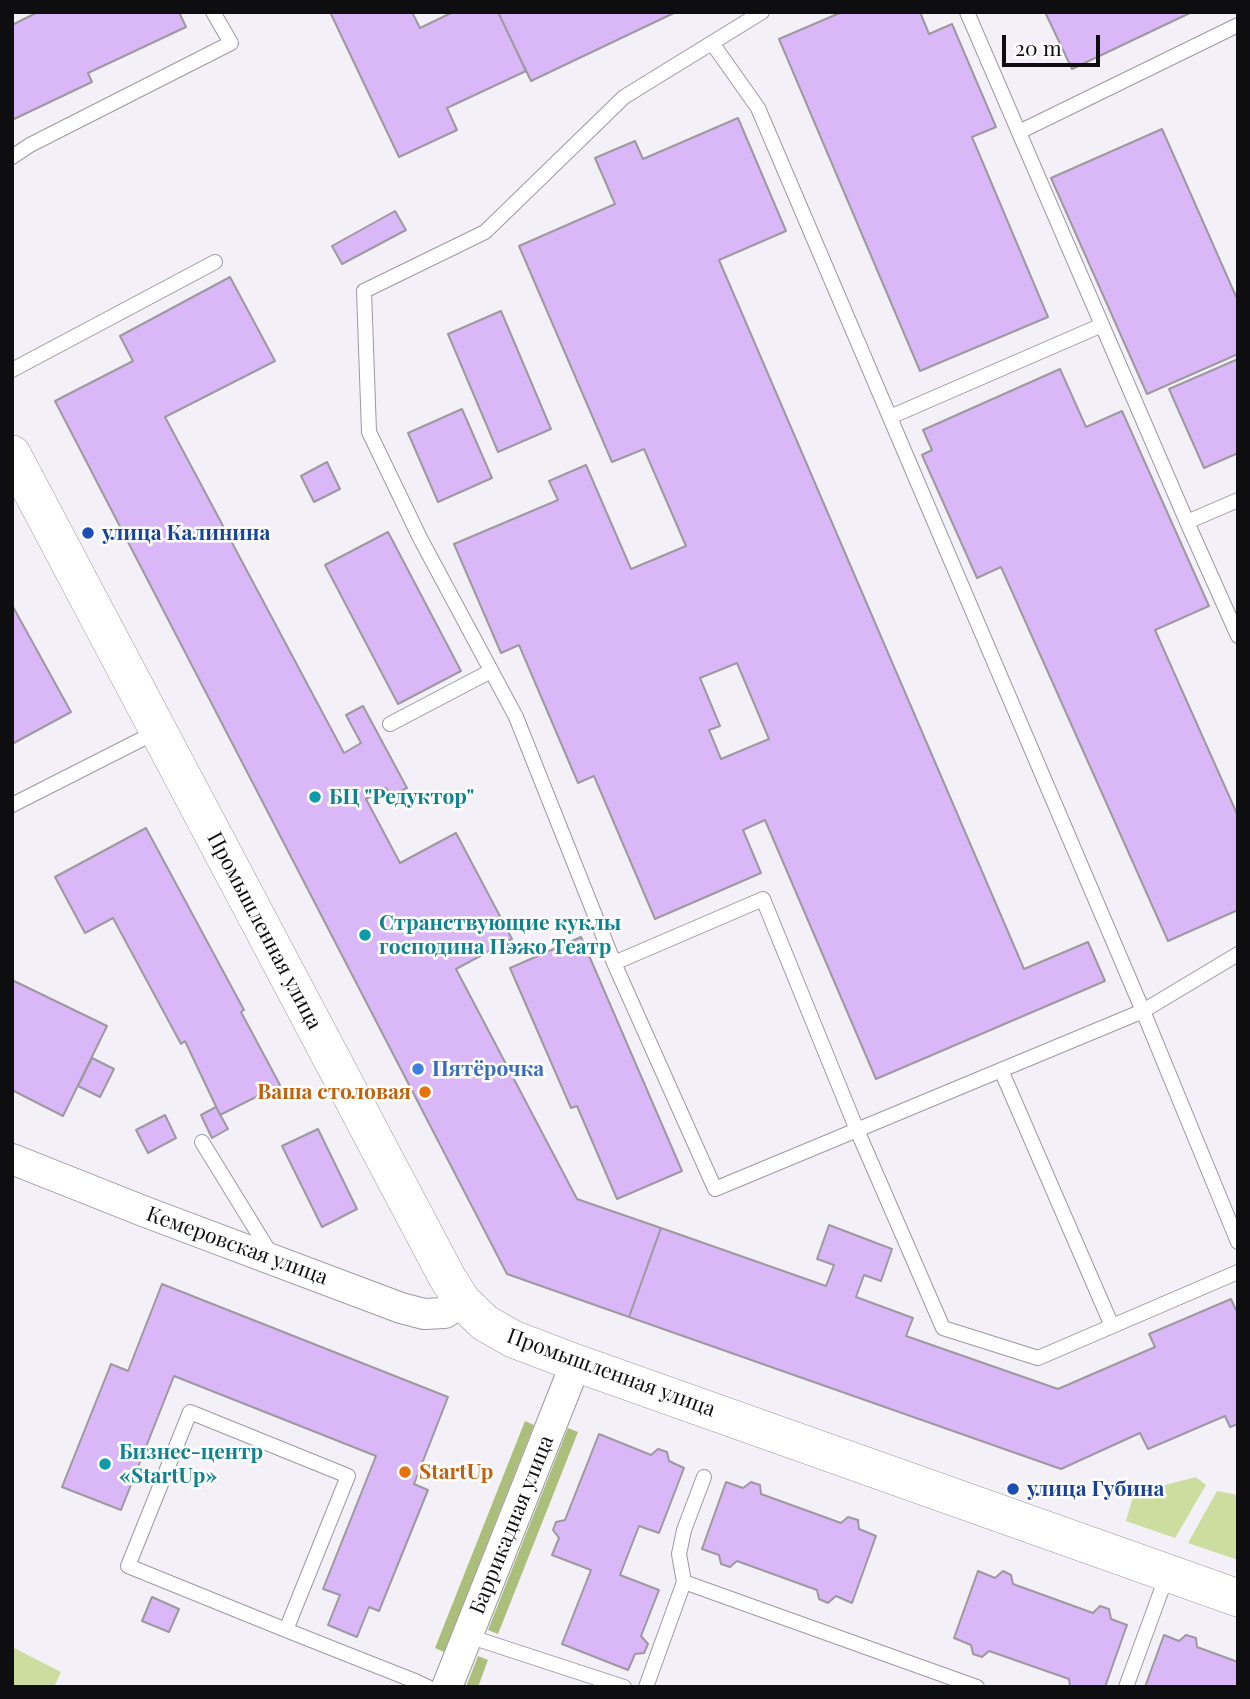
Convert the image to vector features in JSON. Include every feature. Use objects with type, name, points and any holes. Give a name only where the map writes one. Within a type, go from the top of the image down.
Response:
[{"type":"street","name":"Промышленная улица","points":[[12,454],[447,1278],[462,1301],[485,1323],[513,1339],[576,1363],[1238,1598]]},
{"type":"street","name":"Кемеровская улица","points":[[12,1159],[401,1308],[424,1314],[445,1313],[462,1301]]},
{"type":"street","name":"Баррикадная улица","points":[[447,1687],[576,1363]]},
{"type":"lane","points":[[12,157],[41,139],[231,43],[213,12]]},
{"type":"lane","points":[[762,12],[624,97],[485,232],[364,291],[369,432],[420,538],[516,717],[614,963],[715,1189],[1143,1011],[1238,954]]},
{"type":"lane","points":[[967,12],[1238,636]]},
{"type":"lane","points":[[1019,132],[1238,25]]},
{"type":"lane","points":[[712,43],[758,108],[1143,1011],[1238,1242]]},
{"type":"lane","points":[[12,370],[215,262]]},
{"type":"lane","points":[[890,417],[1102,325]]},
{"type":"lane","points":[[1187,522],[1238,500]]},
{"type":"lane","points":[[390,724],[491,671]]},
{"type":"lane","points":[[12,805],[158,731]]},
{"type":"lane","points":[[614,963],[763,899],[857,1129],[943,1328],[1038,1358],[1238,1272]]},
{"type":"lane","points":[[1001,1070],[1112,1326]]},
{"type":"lane","points":[[202,1142],[275,1261]]},
{"type":"lane","points":[[286,1630],[348,1476],[190,1412],[128,1566],[286,1630],[428,1687]]},
{"type":"lane","points":[[646,1687],[684,1582],[679,1554],[684,1530],[704,1477]]},
{"type":"lane","points":[[1126,1687],[1168,1573]]},
{"type":"lane","points":[[684,1582],[977,1687]]},
{"type":"lane","points":[[468,1636],[624,1687]]},
{"type":"green space","points":[[525,1421],[534,1425],[444,1652],[435,1648]]},
{"type":"green space","points":[[568,1428],[578,1432],[498,1634],[488,1630]]},
{"type":"green space","points":[[1196,1477],[1206,1485],[1175,1538],[1126,1521],[1134,1493]]},
{"type":"green space","points":[[1217,1491],[1238,1495],[1238,1560],[1188,1543]]},
{"type":"green space","points":[[12,1647],[61,1672],[54,1687],[12,1687]]},
{"type":"green space","points":[[478,1656],[488,1660],[478,1687],[466,1687]]},
{"type":"building","points":[[38,12],[179,12],[186,27],[88,73],[92,82],[12,120],[12,25]]},
{"type":"building","points":[[330,12],[412,12],[420,28],[453,12],[498,12],[526,71],[447,108],[457,130],[399,157]]},
{"type":"building","points":[[498,12],[676,12],[531,81]]},
{"type":"building","points":[[842,12],[920,12],[929,34],[952,24],[996,127],[972,137],[1048,317],[920,371],[779,39]]},
{"type":"building","points":[[1045,12],[1192,12],[1072,69]]},
{"type":"building","points":[[738,118],[786,231],[719,260],[1024,969],[1088,942],[1105,981],[876,1079],[765,820],[743,830],[761,873],[655,919],[594,776],[578,783],[519,645],[501,653],[454,544],[558,500],[549,481],[586,465],[631,569],[686,546],[644,449],[612,462],[519,246],[615,204],[595,158],[635,141],[643,159]],"holes":[[[737,663],[769,739],[721,759],[709,730],[720,726],[700,678]]]},
{"type":"building","points":[[1162,129],[1238,301],[1238,354],[1147,394],[1051,178]]},
{"type":"building","points":[[395,211],[406,230],[342,264],[332,246]]},
{"type":"building","name":"БЦ \"Редуктор\"","points":[[230,277],[275,361],[165,417],[344,753],[361,743],[346,715],[363,706],[407,788],[391,796],[386,788],[366,799],[400,863],[456,833],[512,939],[456,969],[577,1199],[661,1228],[629,1317],[507,1274],[55,401],[133,361],[120,336]]},
{"type":"building","points":[[501,311],[551,429],[498,452],[448,334]]},
{"type":"building","points":[[1238,359],[1238,453],[1204,468],[1169,389]]},
{"type":"building","points":[[1060,369],[1086,427],[1122,411],[1209,606],[1155,630],[1238,816],[1238,910],[1168,941],[1001,567],[977,578],[922,455],[932,450],[923,430]]},
{"type":"building","points":[[462,409],[492,478],[438,502],[408,433]]},
{"type":"building","points":[[327,462],[340,489],[314,502],[301,476]]},
{"type":"building","points":[[388,532],[461,671],[398,704],[325,565]]},
{"type":"building","points":[[12,605],[71,712],[12,744]]},
{"type":"building","points":[[146,828],[244,1010],[241,1012],[280,1085],[220,1115],[185,1041],[181,1044],[113,918],[85,933],[55,877]]},
{"type":"building","points":[[581,937],[682,1171],[617,1199],[577,1106],[571,1108],[510,968]]},
{"type":"building","points":[[12,980],[107,1026],[63,1116],[12,1090]]},
{"type":"building","points":[[92,1058],[114,1069],[100,1097],[78,1086]]},
{"type":"building","points":[[216,1107],[228,1129],[212,1138],[201,1115]]},
{"type":"building","points":[[165,1115],[176,1138],[148,1153],[136,1130]]},
{"type":"building","points":[[318,1129],[357,1209],[322,1227],[282,1146]]},
{"type":"building","points":[[829,1225],[892,1249],[881,1281],[864,1275],[856,1297],[913,1318],[906,1336],[1058,1389],[1155,1347],[1149,1334],[1231,1299],[1238,1310],[1238,1424],[1230,1427],[1225,1416],[1148,1449],[1140,1433],[1061,1469],[629,1317],[661,1228],[826,1286],[834,1265],[817,1259]]},
{"type":"building","name":"Бизнес-центр «StartUp»","points":[[162,1284],[448,1397],[414,1484],[428,1490],[379,1611],[369,1607],[357,1637],[328,1625],[340,1595],[323,1589],[376,1456],[174,1376],[121,1510],[62,1487],[111,1364],[128,1371]]},
{"type":"building","points":[[599,1434],[651,1455],[658,1449],[667,1452],[669,1461],[684,1468],[659,1533],[639,1526],[620,1575],[659,1590],[641,1636],[648,1644],[644,1653],[635,1654],[628,1670],[562,1644],[591,1570],[552,1555],[559,1538],[553,1530],[556,1522],[565,1520]]},
{"type":"building","points":[[726,1482],[743,1488],[751,1482],[760,1485],[761,1494],[841,1523],[848,1517],[858,1520],[859,1529],[876,1536],[852,1603],[836,1596],[828,1603],[819,1599],[817,1590],[737,1561],[730,1567],[721,1564],[719,1555],[702,1549]]},
{"type":"building","points":[[978,1571],[995,1578],[1003,1571],[1011,1575],[1013,1584],[1093,1613],[1100,1606],[1109,1609],[1111,1619],[1127,1625],[1105,1687],[1070,1687],[1069,1679],[989,1651],[982,1657],[973,1654],[971,1645],[954,1638]]},
{"type":"building","points":[[152,1597],[179,1609],[169,1632],[142,1621]]},
{"type":"building","points":[[1164,1635],[1179,1641],[1186,1635],[1196,1638],[1197,1647],[1238,1662],[1238,1687],[1145,1687]]},
{"type":"place","name":"улица Калинина","points":[[88,533]]},
{"type":"place","name":"БЦ \"Редуктор\"","points":[[315,797]]},
{"type":"place","name":"Странствующие куклы господина Пэжо Театр","points":[[365,935]]},
{"type":"place","name":"Пятёрочка","points":[[418,1069]]},
{"type":"place","name":"Ваша столовая","points":[[425,1092]]},
{"type":"place","name":"Бизнес-центр «StartUp»","points":[[105,1464]]},
{"type":"place","name":"StartUp","points":[[405,1472]]},
{"type":"place","name":"улица Губина","points":[[1013,1489]]}]
